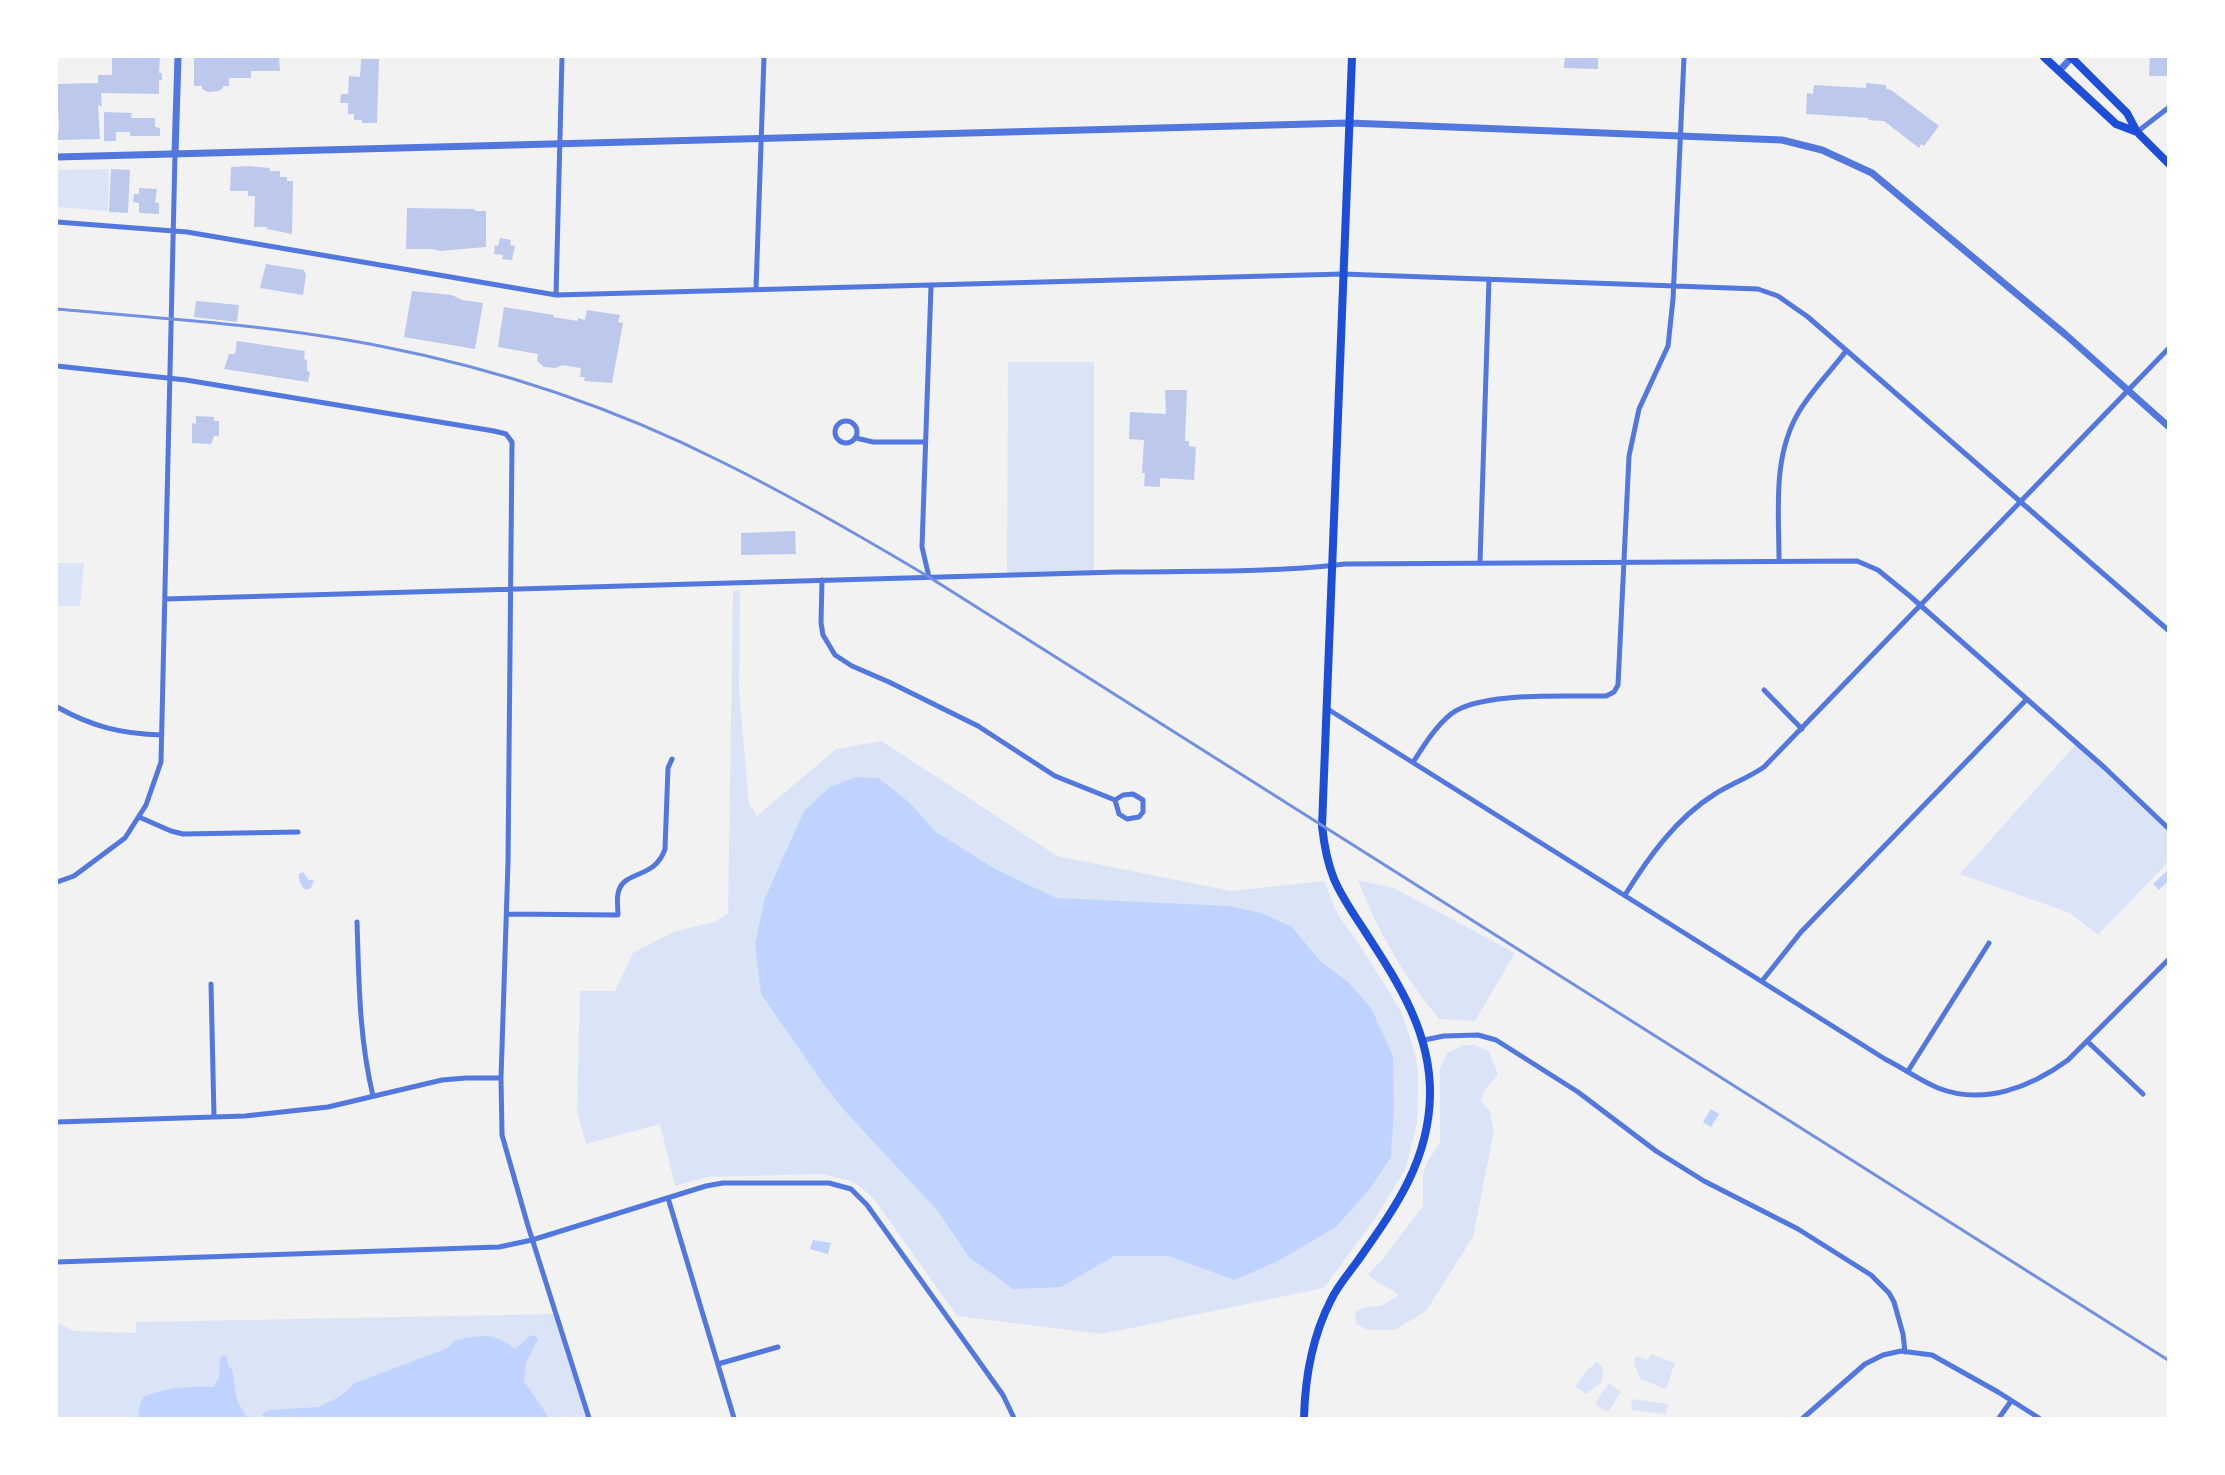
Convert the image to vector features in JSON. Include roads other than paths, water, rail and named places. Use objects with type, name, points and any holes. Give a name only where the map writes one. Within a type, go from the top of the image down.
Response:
[{"type":"main road","points":[[1304,1418],[1304,1389],[1312,1348],[1331,1299],[1404,1193],[1419,1159],[1430,1094],[1424,1040],[1411,1008],[1348,906],[1329,863],[1323,834],[1321,804],[1352,57]]},
{"type":"main road","points":[[2044,57],[2116,124],[2137,132]]},
{"type":"main road","points":[[2071,57],[2127,113],[2137,132],[2168,163]]},
{"type":"street","points":[[57,882],[74,876],[125,838],[146,805],[161,762],[178,57]]},
{"type":"street","points":[[556,295],[562,57]]},
{"type":"street","points":[[756,290],[764,57]]},
{"type":"street","points":[[1414,761],[1432,734],[1450,714],[1467,705],[1494,699],[1606,696],[1614,692],[1618,686],[1629,456],[1639,409],[1668,346],[1674,287],[1684,57]]},
{"type":"street","points":[[2060,70],[2071,57]]},
{"type":"street","points":[[2137,132],[2168,108]]},
{"type":"street","points":[[57,157],[1349,123],[1782,140],[1822,150],[1872,173],[1976,259],[2168,426]]},
{"type":"street","points":[[57,222],[173,230],[556,295],[1343,274],[1758,289],[1769,292],[1808,317],[2168,630]]},
{"type":"street","points":[[1480,562],[1489,279]]},
{"type":"street","points":[[929,577],[922,547],[924,442],[932,286]]},
{"type":"street","points":[[1625,895],[1657,848],[1687,817],[1715,793],[1764,767],[2168,349]]},
{"type":"street","points":[[1779,560],[1780,464],[1786,442],[1802,407],[1846,351]]},
{"type":"street","points":[[57,366],[170,378],[367,408],[494,431],[506,434],[512,442],[507,914],[501,1078],[502,1136],[532,1240],[589,1418]]},
{"type":"street","points":[[856,438],[857,429],[852,423],[844,421],[837,426],[835,435],[840,442],[849,443],[856,438],[873,442],[924,442]]},
{"type":"street","points":[[165,599],[1480,562],[1857,561],[1878,570],[1922,606],[2128,789],[2168,828]]},
{"type":"street","points":[[822,580],[821,623],[824,635],[835,655],[852,666],[978,726],[1054,776],[1115,800]]},
{"type":"street","points":[[1764,690],[1802,729]]},
{"type":"street","points":[[1762,981],[1801,932],[2027,699]]},
{"type":"street","points":[[57,707],[87,723],[105,729],[162,735]]},
{"type":"street","points":[[1326,708],[1908,1071],[1932,1085],[1956,1093],[1986,1095],[2016,1089],[2049,1074],[2068,1060],[2168,960]]},
{"type":"street","points":[[507,914],[618,915],[619,890],[628,880],[658,864],[665,849],[668,768],[672,759]]},
{"type":"street","points":[[1123,795],[1139,796],[1143,800],[1143,812],[1139,817],[1127,819],[1119,814],[1115,800],[1123,795]]},
{"type":"street","points":[[139,817],[183,834],[298,832]]},
{"type":"street","points":[[357,922],[360,1022],[364,1059],[373,1096]]},
{"type":"street","points":[[1908,1071],[1989,943]]},
{"type":"street","points":[[211,984],[214,1117]]},
{"type":"street","points":[[1424,1040],[1444,1036],[1478,1035],[1496,1041],[1578,1092],[1656,1151],[1704,1182],[1798,1229],[1862,1270],[1889,1293],[1903,1334],[1905,1352]]},
{"type":"street","points":[[2087,1041],[2143,1094]]},
{"type":"street","points":[[57,1122],[245,1116],[328,1107],[442,1080],[501,1078]]},
{"type":"street","points":[[57,1262],[479,1249],[532,1240],[706,1186],[829,1183],[851,1190],[867,1205],[1003,1395],[1014,1418]]},
{"type":"street","points":[[668,1198],[734,1418]]},
{"type":"street","points":[[718,1364],[778,1347]]},
{"type":"street","points":[[1803,1418],[1865,1364],[1883,1356],[1905,1352],[1932,1355],[2039,1418]]},
{"type":"street","points":[[1999,1418],[2011,1401]]},
{"type":"water","points":[[856,777],[878,778],[909,802],[936,832],[997,870],[1056,898],[1229,906],[1261,913],[1292,927],[1320,961],[1348,982],[1371,1008],[1393,1056],[1394,1107],[1391,1157],[1369,1190],[1336,1227],[1276,1262],[1234,1280],[1169,1256],[1114,1256],[1061,1287],[1013,1289],[969,1257],[937,1210],[845,1111],[825,1086],[761,994],[755,944],[765,898],[804,811],[830,787]]},
{"type":"water","points":[[2167,871],[2168,881],[2159,890],[2153,884]]},
{"type":"water","points":[[303,872],[309,880],[314,880],[311,888],[306,890],[299,878],[299,874]]},
{"type":"water","points":[[1711,1109],[1719,1114],[1711,1127],[1703,1122]]},
{"type":"water","points":[[813,1240],[831,1243],[828,1254],[810,1249]]},
{"type":"water","points":[[534,1335],[538,1339],[526,1363],[524,1381],[549,1418],[264,1418],[261,1415],[269,1410],[319,1407],[341,1396],[355,1383],[448,1348],[455,1340],[479,1336],[493,1337],[515,1349]]},
{"type":"water","points":[[224,1355],[232,1369],[237,1400],[247,1418],[138,1418],[143,1397],[178,1388],[214,1387],[219,1377],[220,1358]]},
{"type":"railway","points":[[57,309],[219,323],[300,333],[424,355],[555,392],[640,424],[722,462],[775,489],[929,577],[2168,1360]]}]
